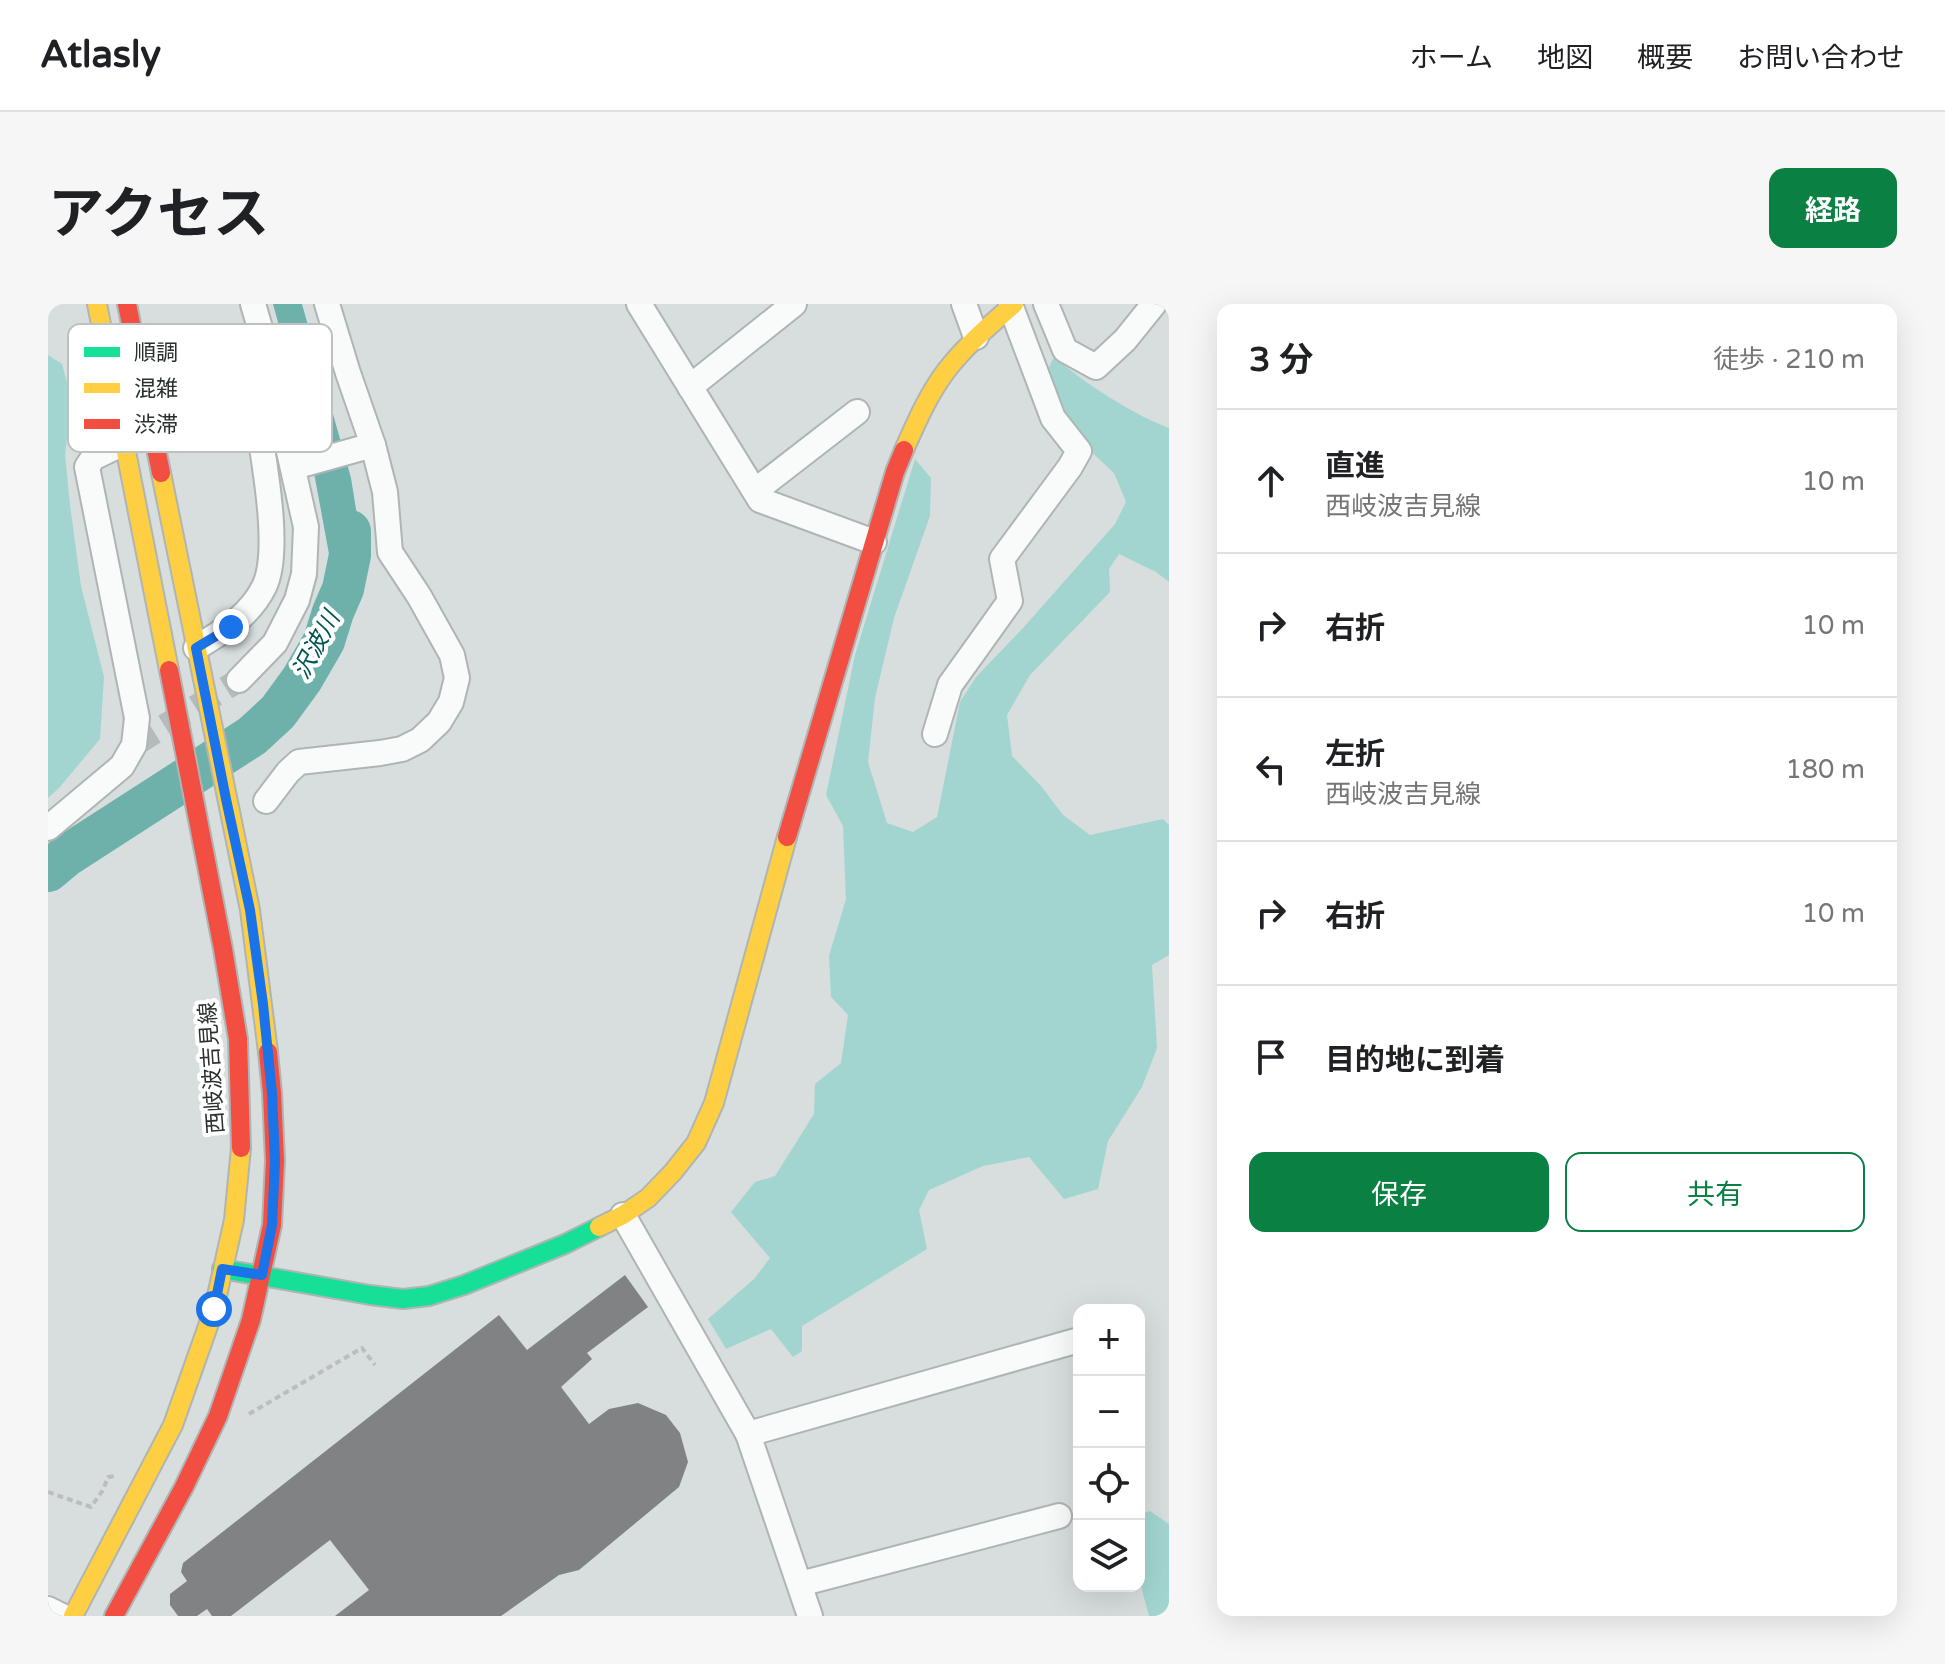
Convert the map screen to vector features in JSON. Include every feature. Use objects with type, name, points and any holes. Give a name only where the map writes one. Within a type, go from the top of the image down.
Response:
[{"type":"main road","name":"西岐波吉見線","points":[[97,304],[101,324]]},
{"type":"main road","points":[[127,304],[131,324]]},
{"type":"main road","points":[[222,1269],[381,1297],[403,1299],[429,1296],[565,1244],[623,1215],[648,1198],[673,1172],[696,1143],[714,1103],[797,800],[895,472],[924,406],[945,372],[976,337],[1012,306]]},
{"type":"main road","name":"西岐波吉見線","points":[[73,1616],[173,1425],[214,1309],[234,1220],[241,1148],[238,1039],[184,743],[126,452]]},
{"type":"main road","points":[[114,1616],[184,1487],[218,1416],[251,1320],[262,1275],[272,1225],[275,1161],[272,1093],[250,910],[157,452]]},
{"type":"street","points":[[253,304],[259,324]]},
{"type":"street","points":[[266,801],[299,762],[402,749],[420,740],[439,722],[451,702],[457,678],[452,655],[390,552],[385,492],[327,304]]},
{"type":"street","points":[[639,304],[760,500],[874,542]]},
{"type":"street","points":[[690,387],[794,304]]},
{"type":"street","points":[[964,304],[976,337]]},
{"type":"street","points":[[1046,304],[1065,350],[1096,367],[1125,340],[1154,304]]},
{"type":"street","points":[[935,734],[950,685],[1010,601],[1002,559],[1079,451],[1053,418],[1012,306]]},
{"type":"street","points":[[755,491],[857,412]]},
{"type":"street","points":[[298,465],[369,445]]},
{"type":"street","points":[[48,828],[122,766],[134,745],[137,718],[87,467],[93,458],[105,452]]},
{"type":"street","points":[[196,648],[231,627],[265,586],[271,539],[262,452]]},
{"type":"street","points":[[239,680],[275,643],[297,600],[304,574],[306,527],[294,452]]},
{"type":"street","points":[[623,1215],[748,1434],[810,1616]]},
{"type":"street","points":[[748,1434],[1073,1342]]},
{"type":"street","points":[[800,1584],[1059,1516]]},
{"type":"street","points":[[48,1609],[62,1616]]},
{"type":"path","points":[[249,1414],[362,1348],[375,1365]]},
{"type":"path","points":[[48,1492],[91,1507],[108,1477],[115,1476]]},
{"type":"shaded area","points":[[273,304],[302,304],[308,324],[279,324]]},
{"type":"shaded area","points":[[48,355],[62,364],[68,386],[65,455],[70,505],[81,586],[104,677],[100,739],[48,798]]},
{"type":"shaded area","points":[[1054,357],[1109,397],[1169,428],[1169,582],[1119,554],[1109,569],[1110,592],[1030,675],[1007,715],[1012,756],[1063,815],[1090,835],[1163,819],[1169,825],[1169,955],[1152,965],[1157,1048],[1142,1087],[1108,1141],[1098,1189],[1064,1199],[1029,1157],[983,1166],[929,1190],[919,1210],[927,1249],[802,1326],[802,1351],[793,1357],[771,1329],[726,1349],[708,1319],[754,1279],[770,1258],[731,1212],[755,1182],[775,1176],[814,1114],[815,1084],[841,1063],[848,1015],[831,997],[829,956],[846,899],[843,826],[826,795],[855,655],[915,459],[931,478],[930,516],[894,618],[875,698],[868,762],[887,823],[913,832],[937,817],[960,702],[976,677],[1115,524],[1126,502],[1114,473],[1084,445],[1071,425],[1048,369]]},
{"type":"shaded area","points":[[332,411],[351,478],[359,528],[343,589],[329,554],[310,452],[332,452]]},
{"type":"shaded area","points":[[1150,1511],[1169,1524],[1169,1616],[1149,1616],[1143,1592],[1145,1592],[1145,1512]]},
{"type":"building","points":[[625,1275],[648,1307],[587,1353],[592,1359],[561,1387],[589,1424],[609,1409],[638,1403],[666,1415],[680,1433],[688,1462],[679,1487],[579,1570],[559,1575],[501,1616],[335,1616],[369,1590],[330,1540],[231,1616],[212,1616],[207,1609],[197,1616],[178,1616],[170,1605],[170,1594],[187,1581],[181,1572],[183,1563],[499,1315],[527,1350]]},
{"type":"waterway","name":"沢波川","points":[[48,871],[66,856],[252,736],[278,712],[324,641],[343,589],[350,555],[350,531]]},
{"type":"tunnel","points":[[134,745],[239,680]]},
{"type":"traffic: fast","points":[[222,1269],[403,1299],[429,1296],[464,1285],[599,1227]]},
{"type":"traffic: slow","points":[[97,304],[101,324]]},
{"type":"traffic: slow","points":[[904,450],[928,399],[946,371],[1014,304]]},
{"type":"traffic: slow","points":[[126,452],[169,670]]},
{"type":"traffic: slow","points":[[161,473],[250,910],[268,1052]]},
{"type":"traffic: slow","points":[[599,1227],[648,1198],[696,1143],[714,1103],[787,837]]},
{"type":"traffic: slow","points":[[73,1616],[173,1425],[214,1309],[234,1220],[241,1148]]},
{"type":"traffic: jam","points":[[127,304],[131,324]]},
{"type":"traffic: jam","points":[[787,837],[904,450]]},
{"type":"traffic: jam","points":[[157,452],[161,473]]},
{"type":"traffic: jam","points":[[169,670],[238,1039],[241,1148]]},
{"type":"traffic: jam","points":[[114,1616],[184,1487],[218,1416],[251,1320],[272,1225],[275,1161],[268,1052]]},
{"type":"route","points":[[214,1309],[222,1269],[262,1275],[272,1225],[275,1161],[272,1093],[250,910],[196,648],[231,627]]}]
